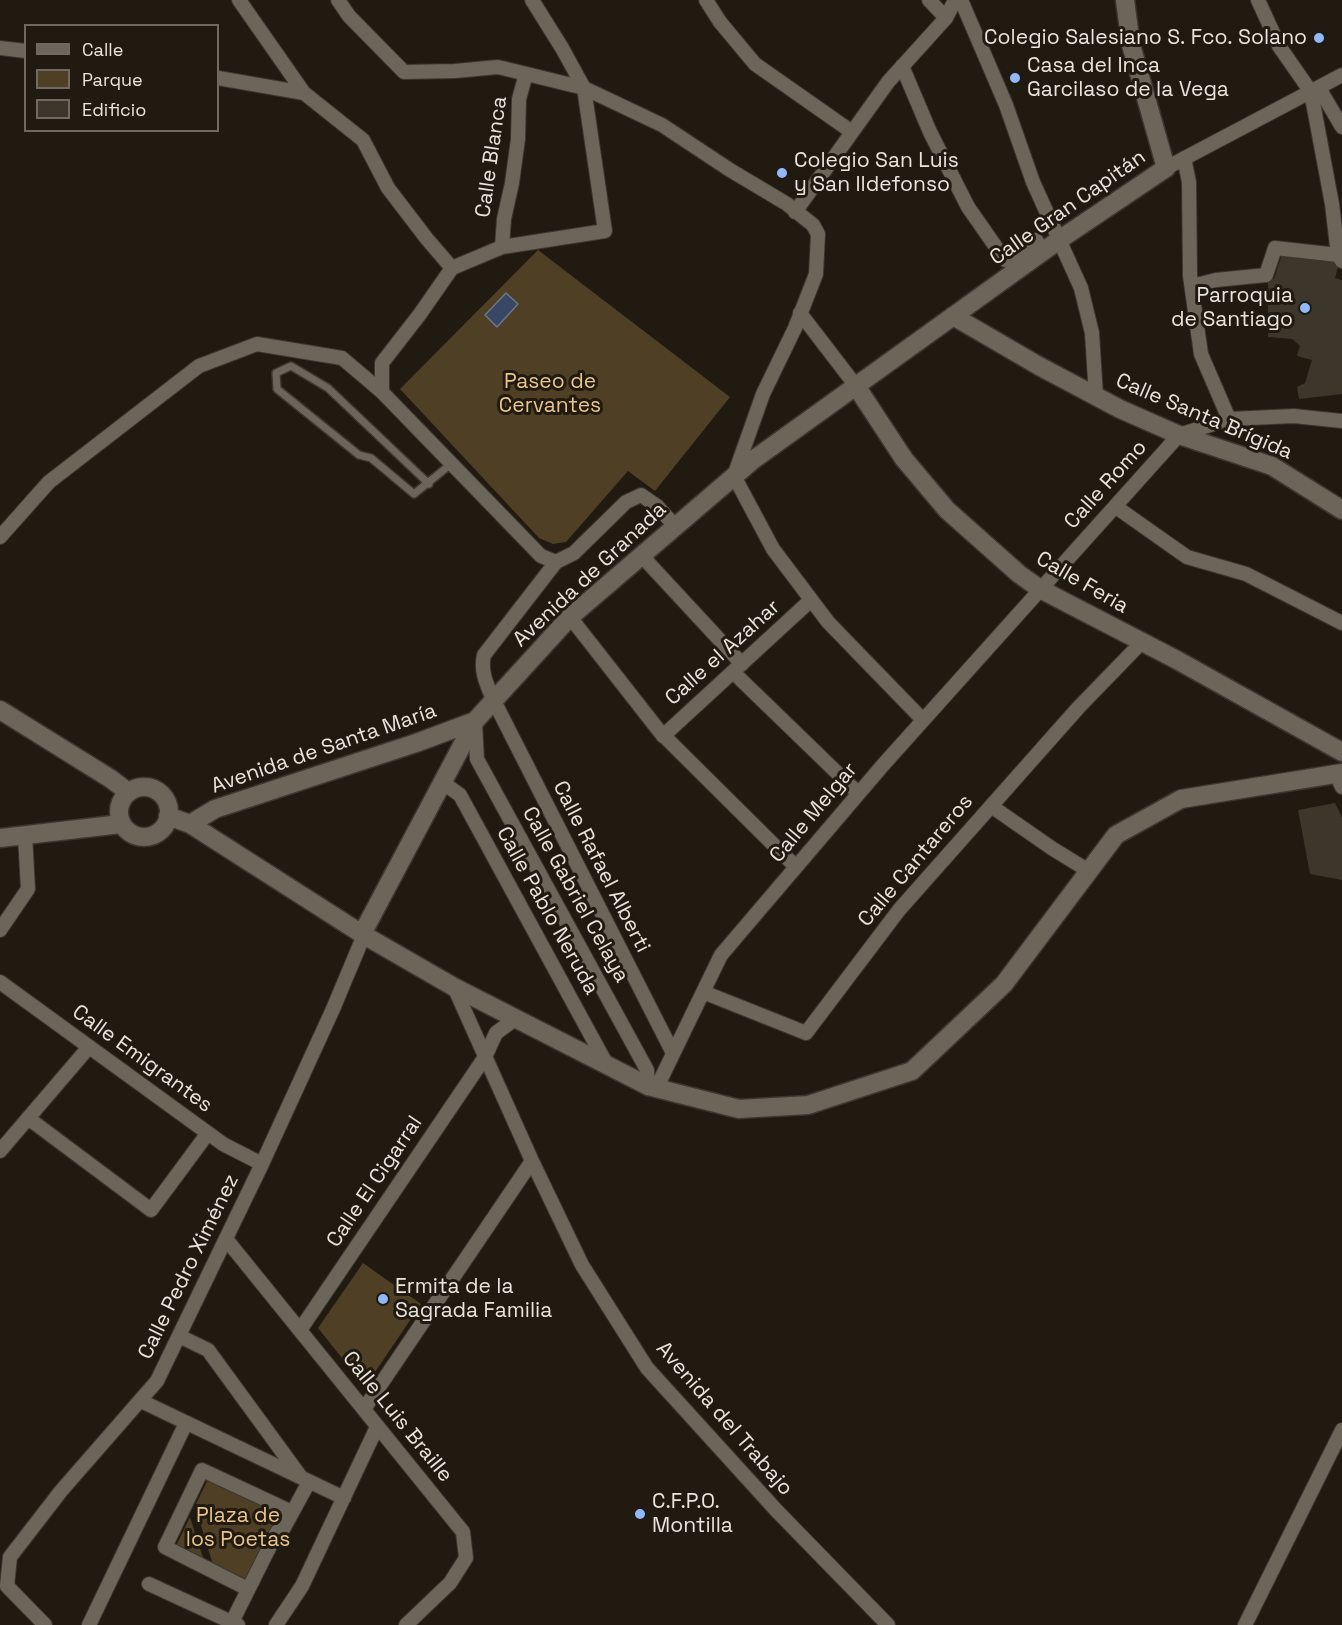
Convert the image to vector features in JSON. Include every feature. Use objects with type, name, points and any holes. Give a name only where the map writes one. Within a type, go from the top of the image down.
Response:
[{"type":"street","points":[[239,0],[304,93],[363,140],[388,188],[452,268]]},
{"type":"street","points":[[338,0],[349,16],[404,72],[498,67],[584,88],[662,125],[787,204],[813,225],[818,234],[816,274],[763,394],[734,476],[773,549],[811,600],[828,622],[922,720]]},
{"type":"street","points":[[382,393],[382,363],[452,268],[502,247],[605,231],[584,88],[532,0]]},
{"type":"street","points":[[706,0],[720,22],[755,64],[852,132]]},
{"type":"street","points":[[929,0],[946,18]]},
{"type":"street","points":[[795,212],[888,82],[946,18],[955,0]]},
{"type":"street","points":[[961,0],[1006,105],[1033,182],[1081,288],[1092,333],[1096,396]]},
{"type":"street","points":[[1125,0],[1131,45],[1166,168]]},
{"type":"street","points":[[1258,0],[1279,46],[1342,127]]},
{"type":"street","points":[[0,48],[24,51]]},
{"type":"street","points":[[902,66],[930,132],[968,207],[1005,261],[1036,240],[1043,252]]},
{"type":"street","name":"Calle Blanca","points":[[502,247],[504,219],[518,139],[519,99],[526,74]]},
{"type":"street","name":"Calle Gran Capitán","points":[[856,386],[1059,240],[1166,168],[1342,75]]},
{"type":"street","points":[[219,78],[304,93]]},
{"type":"street","points":[[1192,286],[1216,280],[1266,275],[1275,248],[1340,258],[1315,90]]},
{"type":"street","points":[[1184,158],[1189,182],[1192,286],[1201,354],[1229,419]]},
{"type":"street","points":[[800,313],[856,386]]},
{"type":"street","name":"Calle Santa Brígida","points":[[953,316],[1096,396],[1179,435],[1272,466],[1342,510]]},
{"type":"street","points":[[0,537],[59,475],[199,366],[257,344],[342,358],[382,393],[541,556],[556,562],[574,552],[626,502],[641,495],[657,506],[675,526]]},
{"type":"street","name":"Avenida de Granada","points":[[363,935],[475,721],[493,699],[570,618],[641,555],[753,460],[856,386]]},
{"type":"street","name":"Calle Feria","points":[[856,386],[904,459],[947,510],[1040,589],[1142,642],[1342,752]]},
{"type":"street","points":[[1179,435],[1229,419],[1294,416],[1342,422]]},
{"type":"street","name":"Calle Romo","points":[[1040,589],[1179,435]]},
{"type":"street","points":[[1116,507],[1187,557],[1246,574],[1342,623]]},
{"type":"street","points":[[641,555],[738,668],[858,793]]},
{"type":"street","name":"Calle Rafael Alberti","points":[[556,562],[484,656],[482,664],[484,676],[493,699],[673,1053]]},
{"type":"street","name":"Calle Melgar","points":[[652,1088],[673,1053],[721,956],[858,793],[1040,589]]},
{"type":"street","name":"Calle el Azahar","points":[[663,736],[811,600]]},
{"type":"street","points":[[570,618],[663,736],[796,867]]},
{"type":"street","name":"Calle Cantareros","points":[[703,992],[806,1033],[899,910],[1078,708],[1142,642]]},
{"type":"street","points":[[0,710],[128,792]]},
{"type":"street","name":"Avenida de Santa María","points":[[190,824],[215,808],[475,721]]},
{"type":"street","name":"Calle Gabriel Celaya","points":[[475,721],[477,759],[647,1070],[652,1088]]},
{"type":"street","points":[[168,816],[190,824],[363,935],[515,1019],[652,1088],[739,1109],[808,1105],[912,1071],[1004,984],[1116,835],[1181,799],[1340,777]]},
{"type":"street","name":"Calle Pablo Neruda","points":[[442,782],[460,795],[607,1065]]},
{"type":"street","points":[[139,787],[159,792],[166,801],[168,816],[161,830],[152,836],[140,837],[129,833],[121,824],[118,813],[121,802],[128,792],[139,787]]},
{"type":"street","points":[[991,806],[1089,871]]},
{"type":"street","points":[[0,838],[121,824]]},
{"type":"street","points":[[0,930],[28,889],[25,835]]},
{"type":"street","name":"Calle Pedro Ximénez","points":[[45,1625],[7,1586],[10,1557],[61,1491],[157,1382],[262,1164],[333,1009],[363,935]]},
{"type":"street","name":"Calle Emigrantes","points":[[0,982],[223,1144],[262,1164]]},
{"type":"street","name":"Avenida del Trabajo","points":[[454,987],[532,1161],[582,1265],[647,1368],[776,1510],[888,1625]]},
{"type":"street","name":"Calle El Cigarral","points":[[300,1330],[485,1057],[496,1033],[515,1019]]},
{"type":"street","points":[[0,1151],[89,1047]]},
{"type":"street","points":[[28,1118],[151,1210],[208,1133]]},
{"type":"street","points":[[364,1409],[532,1161]]},
{"type":"street","name":"Calle Luis Braille","points":[[226,1239],[463,1532],[466,1558],[450,1583],[406,1625]]},
{"type":"street","points":[[179,1336],[208,1350],[305,1480]]},
{"type":"street","points":[[141,1401],[344,1498]]},
{"type":"street","points":[[89,1625],[186,1423]]},
{"type":"street","points":[[276,1625],[302,1586],[377,1427]]},
{"type":"street","points":[[1245,1625],[1342,1430]]},
{"type":"street","points":[[248,1589],[165,1547],[202,1470],[292,1512]]},
{"type":"street","points":[[149,1584],[235,1623],[248,1589],[277,1532],[281,1533],[292,1512],[305,1480]]},
{"type":"lane","points":[[429,484],[328,388],[291,366],[276,373],[277,389],[358,455],[371,458],[414,494],[429,484],[451,464]]},
{"type":"green space","name":"Paseo de Cervantes","points":[[538,250],[730,397],[655,491],[628,471],[566,542],[553,544],[539,538],[400,389]]},
{"type":"green space","points":[[363,1263],[421,1304],[365,1387],[318,1328]]},
{"type":"green space","name":"Plaza de los Poetas","points":[[209,1477],[283,1513],[249,1585],[214,1568],[195,1506]]},
{"type":"green space","points":[[190,1517],[205,1564],[175,1548]]},
{"type":"water","points":[[506,293],[518,304],[497,327],[485,315]]},
{"type":"building","name":"Parroquia de Santiago","points":[[1283,251],[1323,260],[1323,258],[1339,264],[1335,278],[1342,280],[1342,394],[1299,399],[1297,387],[1305,383],[1312,360],[1297,356],[1300,346],[1292,339],[1268,337],[1268,280],[1274,279]]},
{"type":"building","points":[[1335,803],[1342,817],[1342,880],[1310,874],[1298,810]]},
{"type":"place","name":"Colegio Salesiano S. Fco. Solano","points":[[1319,38]]},
{"type":"place","name":"Casa del Inca Garcilaso de la Vega","points":[[1015,78]]},
{"type":"place","name":"Colegio San Luis y San Ildefonso","points":[[782,173]]},
{"type":"place","name":"Parroquia de Santiago","points":[[1305,308]]},
{"type":"place","name":"Ermita de la Sagrada Familia","points":[[383,1299]]},
{"type":"place","name":"C.F.P.O. Montilla","points":[[640,1514]]}]
